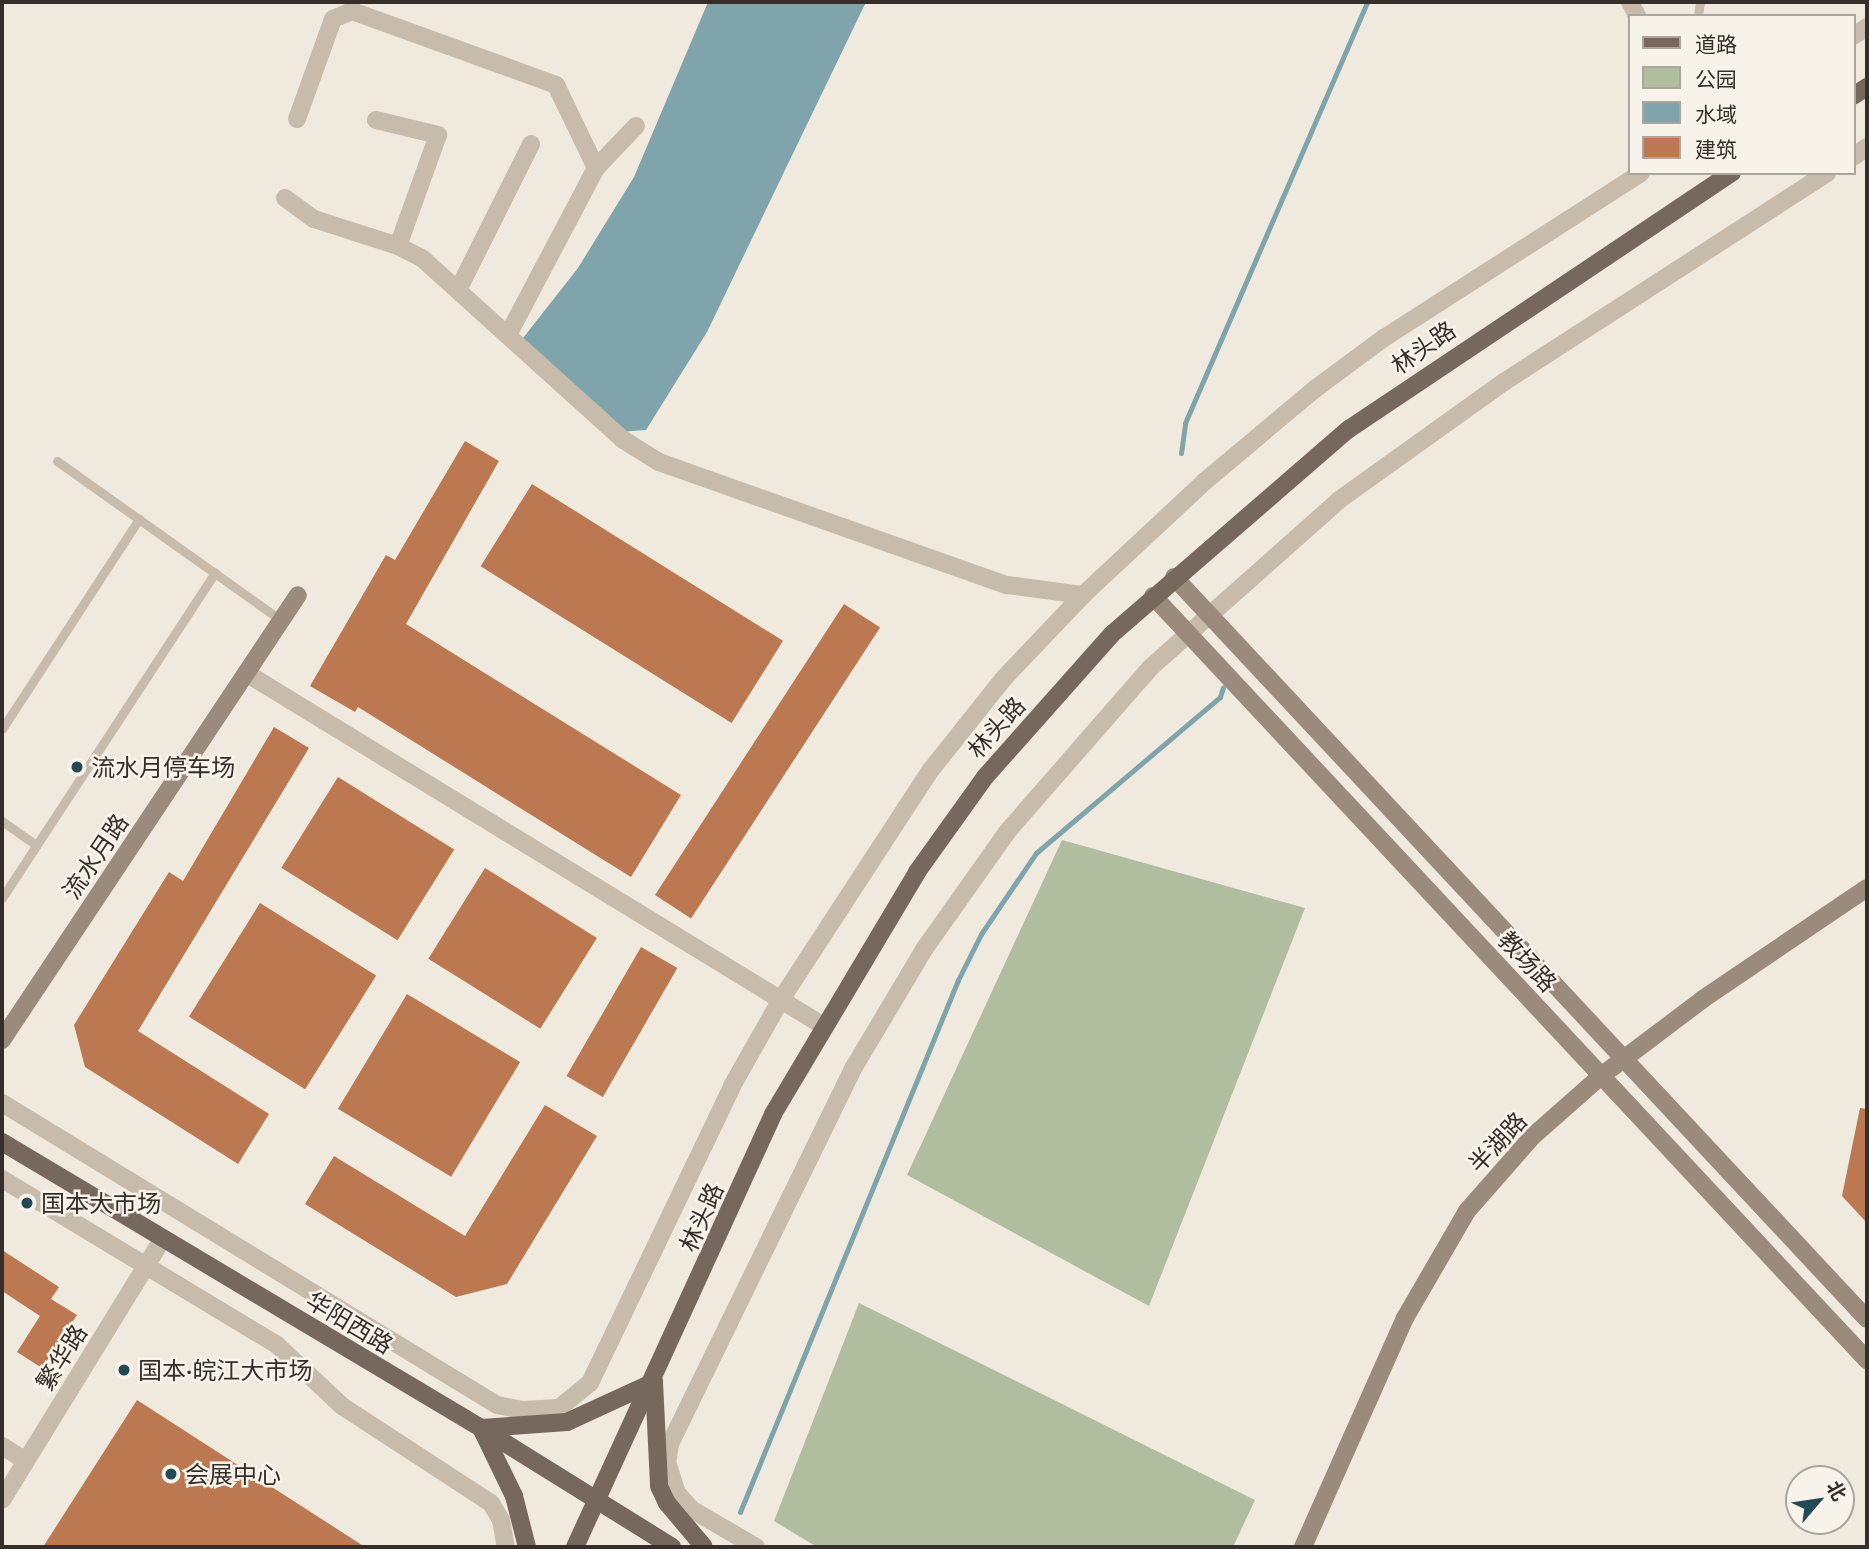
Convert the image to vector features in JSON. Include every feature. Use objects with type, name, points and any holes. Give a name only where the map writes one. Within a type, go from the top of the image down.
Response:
[{"type":"main road","name":"林头路","points":[[575,1547],[654,1382],[773,1114],[822,1025],[917,872],[985,777],[1112,634],[1174,577],[1349,429],[1729,175]]},
{"type":"main road","name":"教场路","points":[[1174,577],[1867,1319]]},
{"type":"main road","name":"流水月路","points":[[2,1040],[298,595]]},
{"type":"main road","name":"教场路","points":[[1153,596],[1867,1360]]},
{"type":"main road","name":"半湖路","points":[[1303,1547],[1405,1318],[1467,1212],[1533,1136],[1601,1076],[1867,888]]},
{"type":"main road","name":"华阳西路","points":[[2,1142],[162,1240],[481,1428],[672,1547]]},
{"type":"main road","points":[[527,1547],[514,1496],[481,1428],[567,1422],[654,1382],[659,1486],[667,1503],[704,1547]]},
{"type":"street","points":[[297,119],[333,19],[352,11],[556,85],[596,168]]},
{"type":"street","points":[[376,120],[438,135],[398,246]]},
{"type":"street","points":[[508,335],[596,168],[636,126]]},
{"type":"street","points":[[459,288],[531,144]]},
{"type":"street","points":[[2,1103],[497,1405],[539,1411],[559,1408],[590,1383],[732,1086],[780,1001],[930,771],[1004,678],[1083,595],[1204,482],[1315,389],[1384,338],[1638,175]]},
{"type":"street","points":[[756,1547],[691,1509],[677,1493],[667,1463],[680,1421],[817,1138],[925,948],[1007,832],[1084,739],[1189,634],[1392,459],[1824,175]]},
{"type":"street","points":[[285,198],[314,219],[398,246],[459,288],[622,439],[659,462],[1007,585],[1083,595]]},
{"type":"street","points":[[246,673],[822,1025]]},
{"type":"street","points":[[2,1179],[277,1345],[342,1406],[491,1503],[501,1520],[506,1547]]},
{"type":"street","name":"繁华路","points":[[2,1500],[162,1240]]},
{"type":"street","points":[[2,1446],[26,1461]]},
{"type":"lane","points":[[57,461],[281,620]]},
{"type":"lane","points":[[2,729],[139,519]]},
{"type":"lane","points":[[2,898],[215,573]]},
{"type":"lane","points":[[2,821],[36,845]]},
{"type":"green space","points":[[1062,840],[1305,908],[1149,1306],[907,1175]]},
{"type":"green space","points":[[859,1303],[1255,1500],[1233,1547],[817,1547],[774,1521]]},
{"type":"water","points":[[708,2],[866,2],[707,332],[646,430],[619,432],[523,338],[578,268],[634,177]]},
{"type":"building","points":[[465,441],[499,461],[406,624],[681,795],[631,877],[358,707],[355,712],[310,686],[386,555],[395,560]]},
{"type":"building","points":[[532,484],[783,641],[732,723],[481,566]]},
{"type":"building","points":[[844,604],[880,627],[691,918],[655,895]]},
{"type":"building","points":[[274,727],[309,748],[138,1031],[269,1114],[238,1164],[85,1067],[74,1025],[169,872],[183,881]]},
{"type":"building","points":[[338,777],[454,850],[397,940],[281,868]]},
{"type":"building","points":[[485,868],[597,938],[540,1029],[428,959]]},
{"type":"building","points":[[260,903],[376,976],[305,1089],[189,1017]]},
{"type":"building","points":[[641,947],[677,968],[603,1097],[567,1076]]},
{"type":"building","points":[[407,994],[520,1062],[451,1177],[338,1109]]},
{"type":"building","points":[[545,1105],[597,1136],[507,1284],[456,1297],[305,1204],[334,1156],[465,1236]]},
{"type":"building","points":[[1860,1108],[1867,1109],[1867,1223],[1842,1196]]},
{"type":"building","points":[[2,1250],[59,1287],[51,1299],[77,1315],[42,1368],[17,1352],[40,1316],[2,1291]]},
{"type":"building","name":"会展中心","points":[[137,1400],[365,1547],[43,1547]]},
{"type":"waterway","points":[[1181,453],[1185,423],[1367,2]]},
{"type":"waterway","points":[[740,1512],[958,980],[981,934],[1036,853],[1220,697],[1223,687]]},
{"type":"place","name":"流水月停车场","points":[[77,767]]},
{"type":"place","name":"国本大市场","points":[[27,1203]]},
{"type":"place","name":"国本·皖江大市场","points":[[124,1370]]},
{"type":"place","name":"会展中心","points":[[171,1474]]}]
